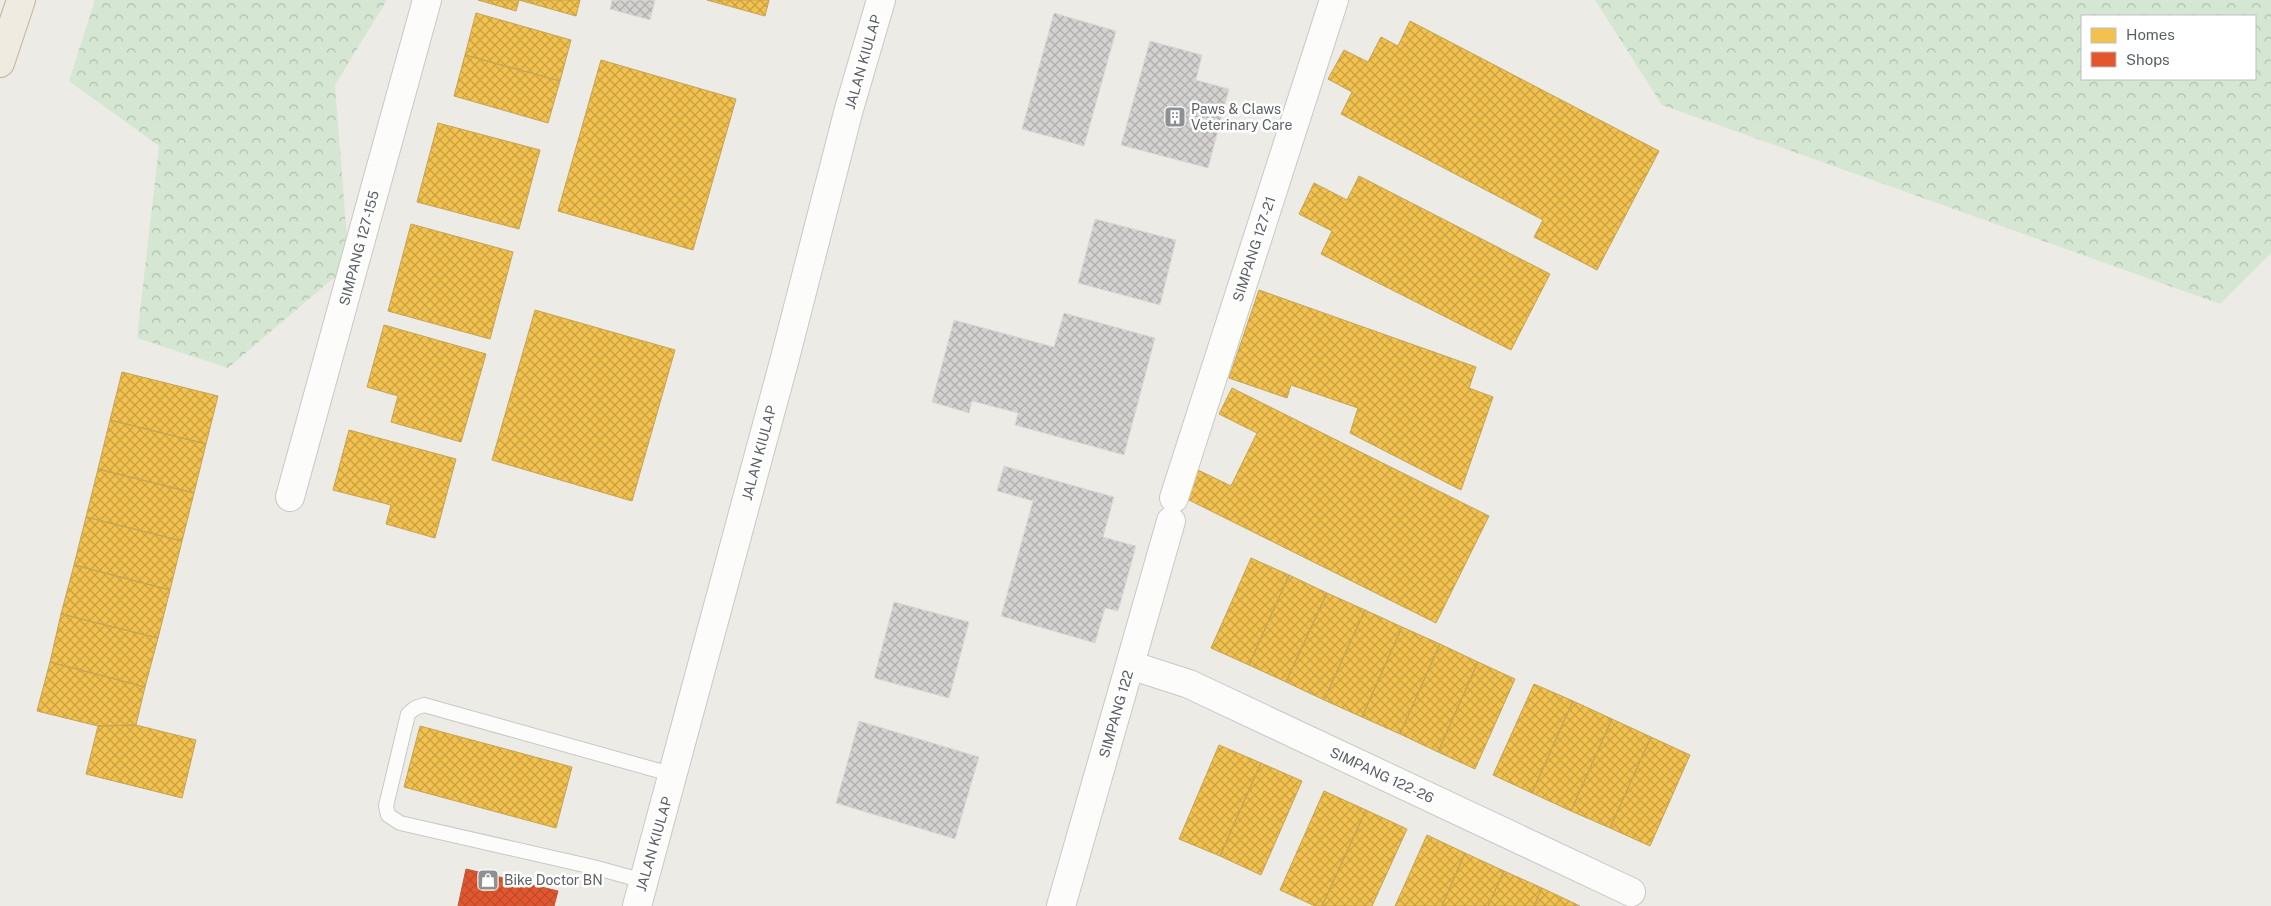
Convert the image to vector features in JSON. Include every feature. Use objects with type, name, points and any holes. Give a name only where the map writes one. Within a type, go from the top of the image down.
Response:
[{"type":"highway","points":[[0,63],[21,0]]},
{"type":"street","name":"SIMPANG 127-155","points":[[290,496],[428,0]]},
{"type":"street","name":"JALAN KIULAP","points":[[640,893],[674,775],[849,109],[881,0]]},
{"type":"street","name":"SIMPANG 127-21","points":[[1173,510],[1334,0]]},
{"type":"street","name":"SIMPANG 122","points":[[1061,906],[1173,510]]},
{"type":"street","name":"SIMPANG 122-26","points":[[1130,665],[1189,684],[1631,892]]},
{"type":"lane","points":[[640,893],[593,867],[400,824],[388,815],[386,806],[408,714],[415,708],[424,706],[674,775]]},
{"type":"green space","points":[[95,0],[387,0],[335,85],[349,265],[228,368],[137,338],[159,146],[69,81]]},
{"type":"green space","points":[[1595,0],[2271,0],[2271,253],[2220,304],[1662,105]]},
{"type":"building: Homes","points":[[478,0],[519,0],[516,11]]},
{"type":"building: Homes","points":[[519,0],[580,0],[576,16]]},
{"type":"building: Homes","points":[[707,0],[769,0],[765,16]]},
{"type":"building: Homes","points":[[476,13],[571,40],[560,81],[465,55]]},
{"type":"building: Homes","points":[[1410,21],[1659,151],[1597,270],[1534,237],[1543,220],[1341,114],[1352,92],[1328,79],[1344,50],[1368,62],[1381,37],[1398,46]]},
{"type":"building: Homes","points":[[465,55],[560,81],[548,123],[454,96]]},
{"type":"building: Homes","points":[[601,60],[736,99],[693,250],[558,211]]},
{"type":"building: Homes","points":[[438,123],[540,150],[519,229],[417,202]]},
{"type":"building: Homes","points":[[1359,176],[1550,274],[1511,350],[1321,254],[1332,231],[1299,214],[1314,183],[1347,200]]},
{"type":"building: Homes","points":[[411,224],[513,252],[490,339],[388,311]]},
{"type":"building: Homes","points":[[1259,290],[1476,367],[1469,388],[1493,397],[1461,490],[1350,433],[1358,408],[1291,385],[1287,398],[1229,378]]},
{"type":"building: Homes","points":[[535,310],[675,350],[632,501],[492,460]]},
{"type":"building: Homes","points":[[384,325],[486,354],[461,442],[391,422],[398,396],[367,387]]},
{"type":"building: Homes","points":[[122,372],[218,396],[206,444],[110,420]]},
{"type":"building: Homes","points":[[1232,388],[1489,516],[1436,623],[1185,498],[1198,470],[1231,486],[1257,433],[1219,414]]},
{"type":"building: Homes","points":[[110,420],[206,444],[194,493],[98,469]]},
{"type":"building: Homes","points":[[349,430],[456,459],[435,538],[386,524],[391,505],[333,490]]},
{"type":"building: Homes","points":[[98,469],[194,493],[182,541],[86,517]]},
{"type":"building: Homes","points":[[86,517],[182,541],[170,590],[74,565]]},
{"type":"building: Homes","points":[[1251,558],[1289,575],[1249,665],[1211,648]]},
{"type":"building: Homes","points":[[74,565],[170,590],[158,638],[61,614]]},
{"type":"building: Homes","points":[[1289,575],[1327,593],[1286,682],[1249,665]]},
{"type":"building: Homes","points":[[1327,593],[1365,610],[1324,700],[1286,682]]},
{"type":"building: Homes","points":[[1365,610],[1402,627],[1362,717],[1324,700]]},
{"type":"building: Homes","points":[[61,614],[158,638],[145,687],[50,662]]},
{"type":"building: Homes","points":[[1402,627],[1440,644],[1400,734],[1362,717]]},
{"type":"building: Homes","points":[[1440,644],[1478,662],[1438,752],[1400,734]]},
{"type":"building: Homes","points":[[50,662],[145,687],[136,725],[98,726],[37,711]]},
{"type":"building: Homes","points":[[1478,662],[1515,679],[1475,769],[1438,752]]},
{"type":"building: Homes","points":[[1534,684],[1573,701],[1532,793],[1493,775]]},
{"type":"building: Homes","points":[[1573,701],[1612,719],[1571,811],[1532,793]]},
{"type":"building: Homes","points":[[1612,719],[1651,737],[1610,828],[1571,811]]},
{"type":"building: Homes","points":[[136,725],[196,740],[182,798],[86,774],[98,726]]},
{"type":"building: Homes","points":[[420,726],[572,767],[556,828],[404,787]]},
{"type":"building: Homes","points":[[1651,737],[1690,755],[1650,846],[1610,828]]},
{"type":"building: Homes","points":[[1219,745],[1261,763],[1220,856],[1179,839]]},
{"type":"building: Homes","points":[[1261,763],[1302,781],[1261,875],[1220,856]]},
{"type":"building: Homes","points":[[1324,791],[1366,810],[1322,906],[1315,906],[1280,890]]},
{"type":"building: Homes","points":[[1366,810],[1407,829],[1372,906],[1322,906]]},
{"type":"building: Homes","points":[[1427,835],[1465,853],[1442,906],[1395,906]]},
{"type":"building: Homes","points":[[1465,853],[1504,871],[1488,906],[1442,906]]},
{"type":"building: Homes","points":[[1504,871],[1542,888],[1534,906],[1488,906]]},
{"type":"building: Homes","points":[[1542,888],[1580,906],[1534,906]]},
{"type":"building: Shops","name":"Bike Doctor BN","points":[[466,869],[558,891],[554,906],[458,906]]},
{"type":"building: Other","points":[[612,0],[655,0],[650,20],[610,9]]},
{"type":"building: Other","points":[[1054,13],[1116,31],[1084,146],[1022,129]]},
{"type":"building: Other","name":"Paws & Claws Veterinary Care","points":[[1150,41],[1202,55],[1196,80],[1229,89],[1208,168],[1121,145]]},
{"type":"building: Other","points":[[1095,219],[1176,240],[1160,305],[1078,283]]},
{"type":"building: Other","points":[[1064,313],[1155,338],[1124,455],[1015,425],[1018,413],[972,401],[969,413],[932,402],[954,320],[1054,347]]},
{"type":"building: Other","points":[[1004,466],[1114,497],[1103,537],[1136,546],[1118,611],[1105,608],[1095,643],[1001,616],[1033,501],[997,491]]},
{"type":"building: Other","points":[[894,602],[969,622],[949,698],[874,678]]},
{"type":"building: Other","points":[[859,721],[979,757],[955,839],[836,803]]},
{"type":"place","name":"Paws & Claws Veterinary Care","points":[[1175,117]]},
{"type":"place","name":"Bike Doctor BN","points":[[488,880]]}]
